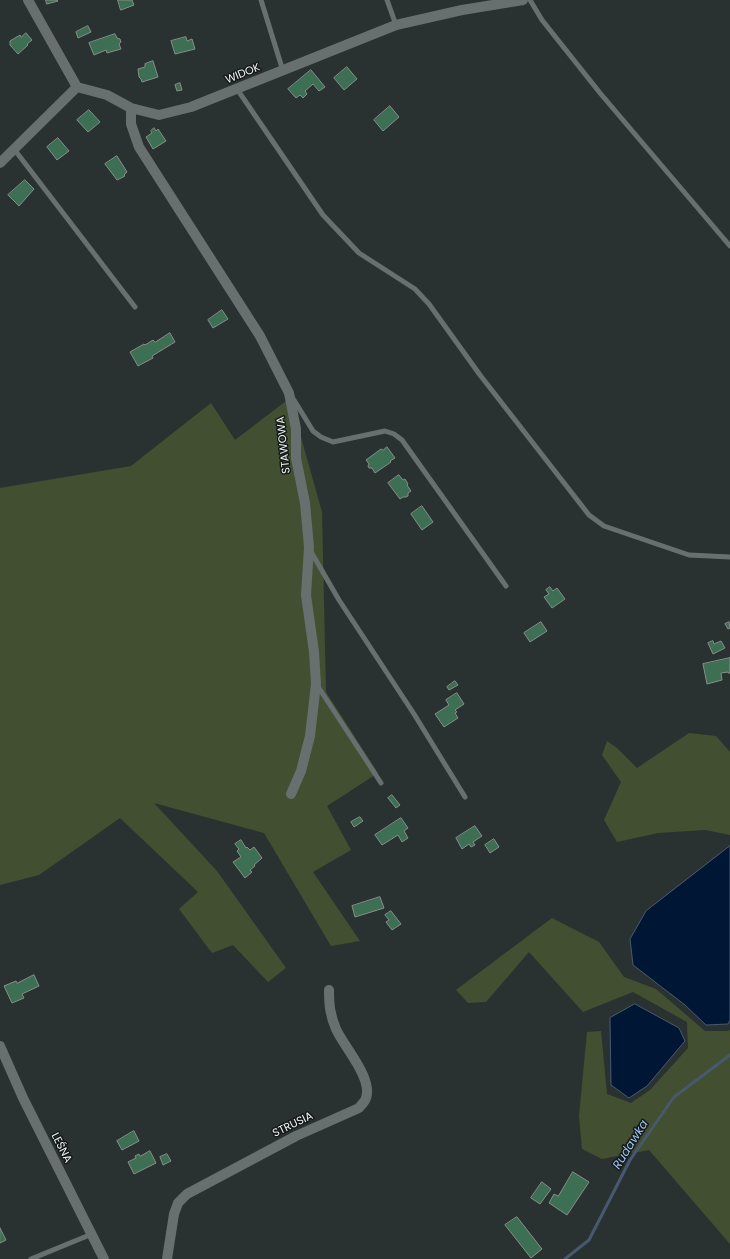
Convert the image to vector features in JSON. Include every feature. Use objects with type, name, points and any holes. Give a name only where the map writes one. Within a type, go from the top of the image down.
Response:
[{"type":"street","points":[[0,163],[77,86],[28,0]]},
{"type":"street","name":"WIDOK","points":[[77,86],[107,95],[131,108],[159,115],[192,107],[396,25],[462,10],[523,0]]},
{"type":"street","name":"STAWOWA","points":[[131,108],[131,124],[139,147],[260,336],[289,393],[296,429],[296,458],[304,503],[309,547],[306,595],[314,652],[316,684],[310,736],[301,771],[291,794]]},
{"type":"street","name":"STRUSIA","points":[[168,1259],[174,1214],[178,1203],[187,1194],[296,1136],[359,1108],[366,1100],[367,1088],[364,1077],[336,1030],[329,1008],[329,990]]},
{"type":"street","name":"LEŚNA","points":[[0,1046],[23,1098],[104,1259]]},
{"type":"lane","points":[[261,0],[283,70]]},
{"type":"lane","points":[[387,0],[396,25]]},
{"type":"lane","points":[[530,0],[542,20],[596,87],[730,246]]},
{"type":"lane","points":[[237,89],[324,215],[359,253],[415,289],[429,304],[480,375],[589,515],[604,526],[690,555],[730,557]]},
{"type":"lane","points":[[14,149],[135,307]]},
{"type":"lane","points":[[289,393],[312,430],[321,437],[333,442],[385,431],[394,434],[402,440],[506,586]]},
{"type":"lane","points":[[309,547],[339,600],[414,714],[465,797]]},
{"type":"lane","points":[[316,684],[381,783]]},
{"type":"lane","points":[[32,1259],[92,1234]]},
{"type":"green space","points":[[290,398],[322,512],[326,692],[378,773],[327,806],[351,850],[313,872],[360,941],[331,946],[264,833],[154,803],[217,871],[286,968],[268,982],[233,945],[212,953],[179,909],[198,892],[120,818],[39,875],[0,885],[0,488],[131,466],[211,403],[235,440]]},
{"type":"green space","points":[[689,733],[716,736],[730,752],[730,835],[705,830],[658,833],[617,842],[604,820],[621,782],[602,755],[607,741],[617,748],[637,768]]},
{"type":"green space","points":[[552,918],[599,942],[624,977],[656,989],[705,1031],[730,1030],[730,1244],[649,1150],[602,1159],[582,1149],[579,1116],[587,1032],[601,1031],[607,1094],[631,1103],[650,1090],[688,1048],[687,1022],[633,992],[583,1012],[529,952],[486,1002],[468,1003],[456,990]]},
{"type":"water","points":[[730,846],[730,1020],[728,1024],[706,1025],[685,1005],[633,965],[630,939],[646,911]]},
{"type":"water","points":[[635,1004],[679,1028],[685,1041],[647,1086],[629,1098],[611,1085],[610,1018]]},
{"type":"building","points":[[46,0],[57,0],[58,1],[47,4]]},
{"type":"building","points":[[118,0],[132,0],[134,5],[121,10]]},
{"type":"building","points":[[88,26],[91,32],[78,38],[76,32]]},
{"type":"building","points":[[26,33],[32,40],[18,54],[10,45],[10,41],[20,35],[21,37]]},
{"type":"building","points":[[115,34],[117,38],[120,39],[121,42],[119,44],[121,49],[107,53],[106,50],[94,55],[89,43]]},
{"type":"building","points":[[186,37],[187,41],[192,39],[195,49],[175,54],[171,41]]},
{"type":"building","points":[[153,61],[158,77],[142,82],[139,77],[138,69],[145,67],[145,64]]},
{"type":"building","points":[[347,67],[357,79],[344,90],[334,78]]},
{"type":"building","points":[[311,70],[325,87],[319,91],[313,84],[305,91],[307,94],[303,98],[300,95],[296,98],[288,89]]},
{"type":"building","points":[[180,83],[182,90],[177,91],[175,85]]},
{"type":"building","points":[[390,106],[399,117],[383,131],[374,120]]},
{"type":"building","points":[[89,110],[100,122],[88,132],[77,120]]},
{"type":"building","points":[[154,128],[156,131],[158,129],[166,141],[153,149],[146,137],[152,133],[151,131]]},
{"type":"building","points":[[58,138],[69,151],[57,160],[47,147]]},
{"type":"building","points":[[117,156],[127,172],[124,175],[125,176],[117,180],[105,164]]},
{"type":"building","points":[[25,180],[34,189],[19,206],[8,195]]},
{"type":"building","points":[[222,310],[228,319],[213,328],[208,320]]},
{"type":"building","points":[[170,333],[175,342],[152,356],[153,358],[138,366],[130,352],[153,340],[155,342]]},
{"type":"building","points":[[387,447],[395,458],[375,473],[372,468],[369,468],[369,464],[366,460],[381,449],[383,450]]},
{"type":"building","points":[[399,475],[403,480],[405,479],[411,491],[408,493],[408,496],[400,499],[388,483]]},
{"type":"building","points":[[422,506],[433,522],[422,530],[411,514]]},
{"type":"building","points":[[550,587],[553,591],[557,588],[565,599],[552,608],[544,597],[549,594],[546,590]]},
{"type":"building","points":[[541,622],[547,631],[530,642],[524,633]]},
{"type":"building","points":[[729,622],[730,628],[728,629],[725,624]]},
{"type":"building","points":[[713,641],[714,644],[721,641],[725,648],[713,654],[708,643]]},
{"type":"building","points":[[730,658],[730,673],[721,673],[722,680],[707,684],[703,664]]},
{"type":"building","points":[[455,681],[458,685],[449,690],[447,687]]},
{"type":"building","points":[[457,693],[464,704],[455,710],[458,718],[444,727],[435,714],[449,705],[446,700]]},
{"type":"building","points":[[392,795],[400,805],[396,808],[388,798]]},
{"type":"building","points":[[360,817],[363,821],[354,827],[351,822]]},
{"type":"building","points":[[401,818],[408,828],[404,831],[408,838],[402,842],[398,835],[382,845],[375,835]]},
{"type":"building","points":[[475,826],[482,836],[473,842],[475,845],[471,847],[469,844],[462,849],[456,838]]},
{"type":"building","points":[[494,839],[499,847],[490,853],[485,845]]},
{"type":"building","points":[[241,840],[246,848],[247,847],[250,850],[254,847],[262,858],[254,865],[255,866],[250,870],[252,872],[245,878],[233,862],[241,857],[237,851],[239,849],[235,844]]},
{"type":"building","points":[[380,897],[384,908],[355,917],[352,906]]},
{"type":"building","points":[[391,911],[401,924],[392,930],[386,922],[389,920],[385,915]]},
{"type":"building","points":[[34,975],[39,986],[22,994],[24,998],[12,1003],[4,986],[16,981],[17,983]]},
{"type":"building","points":[[134,1131],[139,1141],[122,1150],[117,1141]]},
{"type":"building","points":[[150,1151],[156,1163],[134,1174],[128,1162],[136,1158],[135,1156],[139,1154],[140,1156]]},
{"type":"building","points":[[167,1154],[171,1161],[163,1165],[160,1157]]},
{"type":"building","points":[[573,1172],[589,1182],[567,1215],[549,1203],[554,1194],[558,1196]]},
{"type":"building","points":[[542,1182],[551,1189],[540,1204],[531,1198]]},
{"type":"building","points":[[517,1217],[542,1249],[531,1258],[505,1225]]},
{"type":"building","points":[[0,1228],[6,1240],[0,1243]]},
{"type":"waterway","name":"Rudawka","points":[[565,1259],[589,1240],[630,1160],[674,1097],[730,1055]]}]
